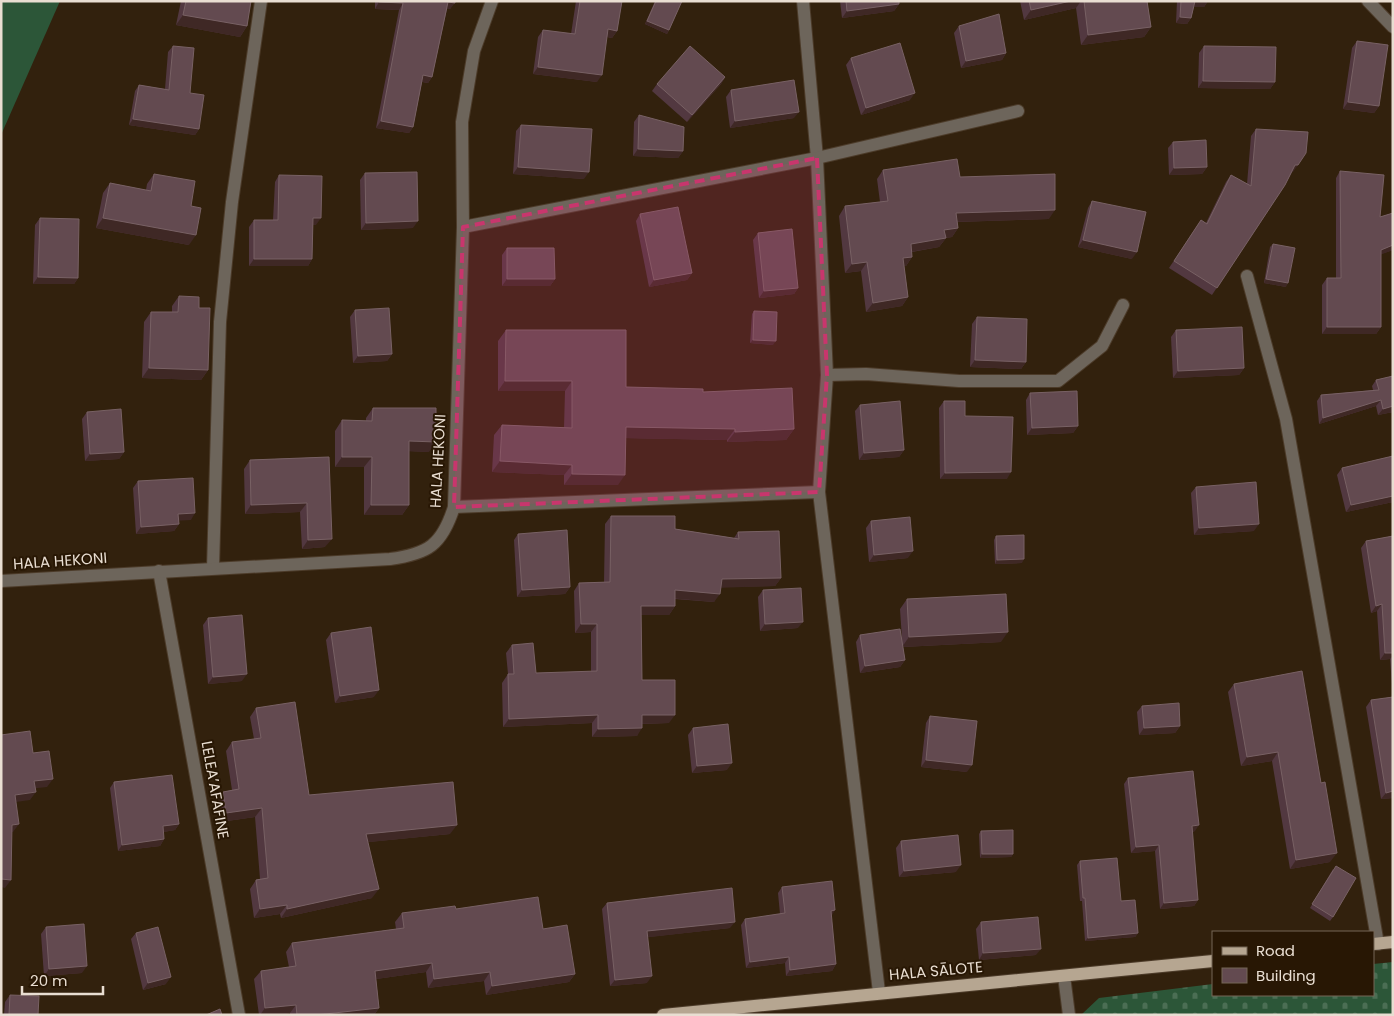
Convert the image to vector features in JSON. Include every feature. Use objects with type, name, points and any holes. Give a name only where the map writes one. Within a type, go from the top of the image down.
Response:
[{"type":"main road","points":[[1375,944],[1393,942]]},
{"type":"main road","name":"HALA SĀLOTE","points":[[663,1015],[757,1010],[879,992],[1212,961]]},
{"type":"street","points":[[213,568],[220,322],[232,202],[261,1]]},
{"type":"street","name":"HALA HEKONI","points":[[1,581],[412,556],[434,545],[448,528],[454,507],[463,227],[462,122],[474,52],[492,1]]},
{"type":"street","points":[[803,1],[817,158],[827,375],[819,492],[879,992]]},
{"type":"street","points":[[1368,1],[1393,27]]},
{"type":"street","points":[[463,227],[817,158],[1018,111]]},
{"type":"street","points":[[1247,276],[1286,419],[1373,931]]},
{"type":"street","points":[[827,375],[866,374],[959,382],[1058,381],[1102,346],[1123,305]]},
{"type":"street","points":[[454,507],[819,492]]},
{"type":"street","name":"LELEA’AFAFINE","points":[[159,571],[240,1015]]},
{"type":"street","points":[[1064,976],[1070,1015]]},
{"type":"highlighted area","points":[[817,158],[827,375],[819,492],[454,507],[463,227]]},
{"type":"green space","points":[[1,1],[60,1],[1,135]]},
{"type":"green space","points":[[1393,962],[1393,1015],[1081,1015],[1099,998],[1212,984],[1212,996],[1374,996],[1374,964]]},
{"type":"building","points":[[186,1],[251,1],[247,26],[183,15]]},
{"type":"building","points":[[379,1],[455,1],[455,3],[448,2],[432,77],[423,75],[413,127],[381,121],[403,3]]},
{"type":"building","points":[[580,1],[622,1],[617,31],[608,29],[602,75],[538,67],[543,30],[575,34]]},
{"type":"building","points":[[656,1],[682,1],[669,30],[647,21]]},
{"type":"building","points":[[846,1],[899,1],[899,4],[847,11]]},
{"type":"building","points":[[1029,1],[1071,1],[1031,10]]},
{"type":"building","points":[[1084,1],[1147,1],[1151,27],[1088,35]]},
{"type":"building","points":[[1181,1],[1195,1],[1191,18],[1180,17]]},
{"type":"building","points":[[999,14],[1006,53],[966,61],[959,26]]},
{"type":"building","points":[[1357,41],[1388,45],[1379,106],[1348,102]]},
{"type":"building","points":[[900,43],[915,93],[866,108],[851,58]]},
{"type":"building","points":[[173,46],[194,48],[190,93],[204,95],[199,129],[133,119],[139,85],[169,90]]},
{"type":"building","points":[[690,46],[725,77],[692,115],[657,84]]},
{"type":"building","points":[[1204,46],[1276,47],[1275,82],[1203,81]]},
{"type":"building","points":[[794,80],[799,112],[735,121],[731,90]]},
{"type":"building","points":[[639,115],[684,127],[683,151],[638,149]]},
{"type":"building","points":[[521,125],[592,129],[589,172],[518,167]]},
{"type":"building","points":[[1256,129],[1308,132],[1306,153],[1298,165],[1295,165],[1285,185],[1217,288],[1174,261],[1201,220],[1207,224],[1231,175],[1251,186]]},
{"type":"building","points":[[1206,140],[1207,167],[1174,168],[1173,142]]},
{"type":"building","points":[[957,159],[960,177],[1055,174],[1055,210],[956,213],[958,228],[944,230],[946,238],[911,244],[912,257],[903,258],[908,297],[873,303],[867,262],[852,264],[845,206],[888,201],[883,170]]},
{"type":"building","points":[[1340,171],[1384,175],[1380,217],[1393,213],[1393,245],[1381,250],[1381,327],[1327,327],[1327,278],[1341,278]]},
{"type":"building","points":[[417,172],[418,221],[366,223],[365,173]]},
{"type":"building","points":[[154,174],[195,181],[191,206],[201,208],[196,235],[103,218],[110,183],[151,191]]},
{"type":"building","points":[[279,175],[322,176],[321,218],[313,218],[312,259],[254,259],[254,220],[278,220]]},
{"type":"building","points":[[1092,201],[1146,212],[1137,252],[1083,240]]},
{"type":"building","points":[[678,207],[692,273],[654,280],[640,214]]},
{"type":"building","points":[[40,218],[79,219],[78,278],[38,277]]},
{"type":"building","points":[[792,229],[798,288],[764,291],[758,233]]},
{"type":"building","points":[[1273,244],[1295,248],[1288,283],[1266,279]]},
{"type":"building","points":[[507,248],[554,248],[555,279],[507,279]]},
{"type":"building","points":[[179,296],[199,297],[199,308],[210,308],[208,370],[149,368],[151,312],[178,312]]},
{"type":"building","points":[[389,308],[392,354],[358,356],[355,310]]},
{"type":"building","points":[[754,311],[777,312],[776,341],[753,340]]},
{"type":"building","points":[[977,317],[1027,319],[1026,362],[975,360]]},
{"type":"building","points":[[1242,327],[1244,368],[1178,371],[1176,330]]},
{"type":"building","points":[[506,330],[626,330],[626,387],[703,389],[703,392],[792,388],[794,429],[735,432],[735,429],[626,427],[625,475],[572,474],[572,465],[500,461],[502,425],[572,428],[572,381],[505,381]]},
{"type":"building","points":[[1393,376],[1393,406],[1383,409],[1381,400],[1323,418],[1321,395],[1379,390],[1376,380]]},
{"type":"building","points":[[1077,391],[1078,426],[1032,428],[1030,393]]},
{"type":"building","points":[[900,401],[904,450],[864,453],[860,405]]},
{"type":"building","points":[[944,401],[965,401],[965,416],[1013,417],[1011,472],[945,473]]},
{"type":"building","points":[[373,408],[436,408],[436,442],[409,441],[409,505],[371,505],[372,457],[342,457],[342,420],[372,421]]},
{"type":"building","points":[[121,409],[124,452],[90,454],[87,412]]},
{"type":"building","points":[[1393,456],[1393,496],[1351,505],[1342,468]]},
{"type":"building","points":[[329,457],[332,539],[308,540],[307,503],[251,505],[250,460]]},
{"type":"building","points":[[193,478],[195,513],[178,514],[179,524],[141,527],[138,481]]},
{"type":"building","points":[[1256,482],[1259,524],[1199,528],[1196,487]]},
{"type":"building","points":[[611,516],[675,516],[675,529],[739,539],[738,532],[779,531],[781,578],[722,579],[720,594],[675,590],[675,606],[641,606],[642,680],[675,680],[675,715],[642,715],[642,728],[598,729],[598,715],[509,719],[508,674],[514,674],[512,645],[533,643],[536,673],[597,671],[597,624],[581,624],[579,583],[610,582]]},
{"type":"building","points":[[910,517],[913,551],[874,555],[871,521]]},
{"type":"building","points":[[567,530],[570,587],[522,590],[518,534]]},
{"type":"building","points":[[1024,535],[1024,559],[997,560],[996,536]]},
{"type":"building","points":[[1393,536],[1393,653],[1385,653],[1382,604],[1376,606],[1366,541]]},
{"type":"building","points":[[801,588],[803,622],[765,624],[763,590]]},
{"type":"building","points":[[1006,594],[1008,632],[909,637],[907,599]]},
{"type":"building","points":[[242,615],[247,674],[213,677],[208,618]]},
{"type":"building","points":[[371,627],[379,690],[340,696],[331,633]]},
{"type":"building","points":[[900,629],[905,660],[865,666],[860,635]]},
{"type":"building","points":[[1302,671],[1321,783],[1325,782],[1337,853],[1296,860],[1278,752],[1247,757],[1234,684]]},
{"type":"building","points":[[1393,697],[1393,791],[1386,793],[1371,700]]},
{"type":"building","points":[[295,702],[309,795],[453,782],[457,825],[366,834],[379,889],[287,909],[287,905],[260,909],[256,880],[268,878],[262,808],[226,813],[223,792],[239,789],[232,742],[261,738],[256,708]]},
{"type":"building","points":[[1179,703],[1180,726],[1144,728],[1142,706]]},
{"type":"building","points":[[930,716],[977,721],[972,765],[926,760]]},
{"type":"building","points":[[728,724],[732,763],[697,766],[693,728]]},
{"type":"building","points":[[30,731],[33,753],[49,751],[53,779],[34,781],[36,792],[15,795],[19,824],[12,825],[11,880],[1,879],[1,735]]},
{"type":"building","points":[[1193,771],[1199,825],[1192,826],[1198,900],[1164,903],[1159,845],[1136,847],[1128,778]]},
{"type":"building","points":[[172,775],[179,824],[163,826],[164,839],[122,845],[114,782]]},
{"type":"building","points":[[1013,830],[1013,854],[982,854],[981,831]]},
{"type":"building","points":[[958,835],[961,865],[904,871],[901,841]]},
{"type":"building","points":[[1117,858],[1121,901],[1135,900],[1138,933],[1088,938],[1080,861]]},
{"type":"building","points":[[1336,866],[1356,878],[1333,917],[1312,904]]},
{"type":"building","points":[[832,881],[835,910],[831,911],[836,964],[790,970],[789,957],[750,962],[745,919],[785,913],[782,887]]},
{"type":"building","points":[[732,888],[735,922],[647,931],[652,976],[615,980],[607,903]]},
{"type":"building","points":[[538,897],[543,929],[567,925],[575,974],[492,986],[490,972],[434,979],[432,963],[375,971],[379,1008],[316,1015],[297,1015],[296,1005],[265,1008],[261,971],[296,966],[292,943],[404,928],[402,913],[455,906],[456,909]]},
{"type":"building","points":[[1038,917],[1041,949],[983,953],[981,922]]},
{"type":"building","points":[[84,924],[87,966],[49,969],[46,927]]},
{"type":"building","points":[[158,927],[171,977],[148,983],[136,933]]},
{"type":"building","points":[[10,995],[39,996],[38,1015],[9,1015]]},
{"type":"building","points":[[220,1009],[222,1015],[206,1015]]}]
